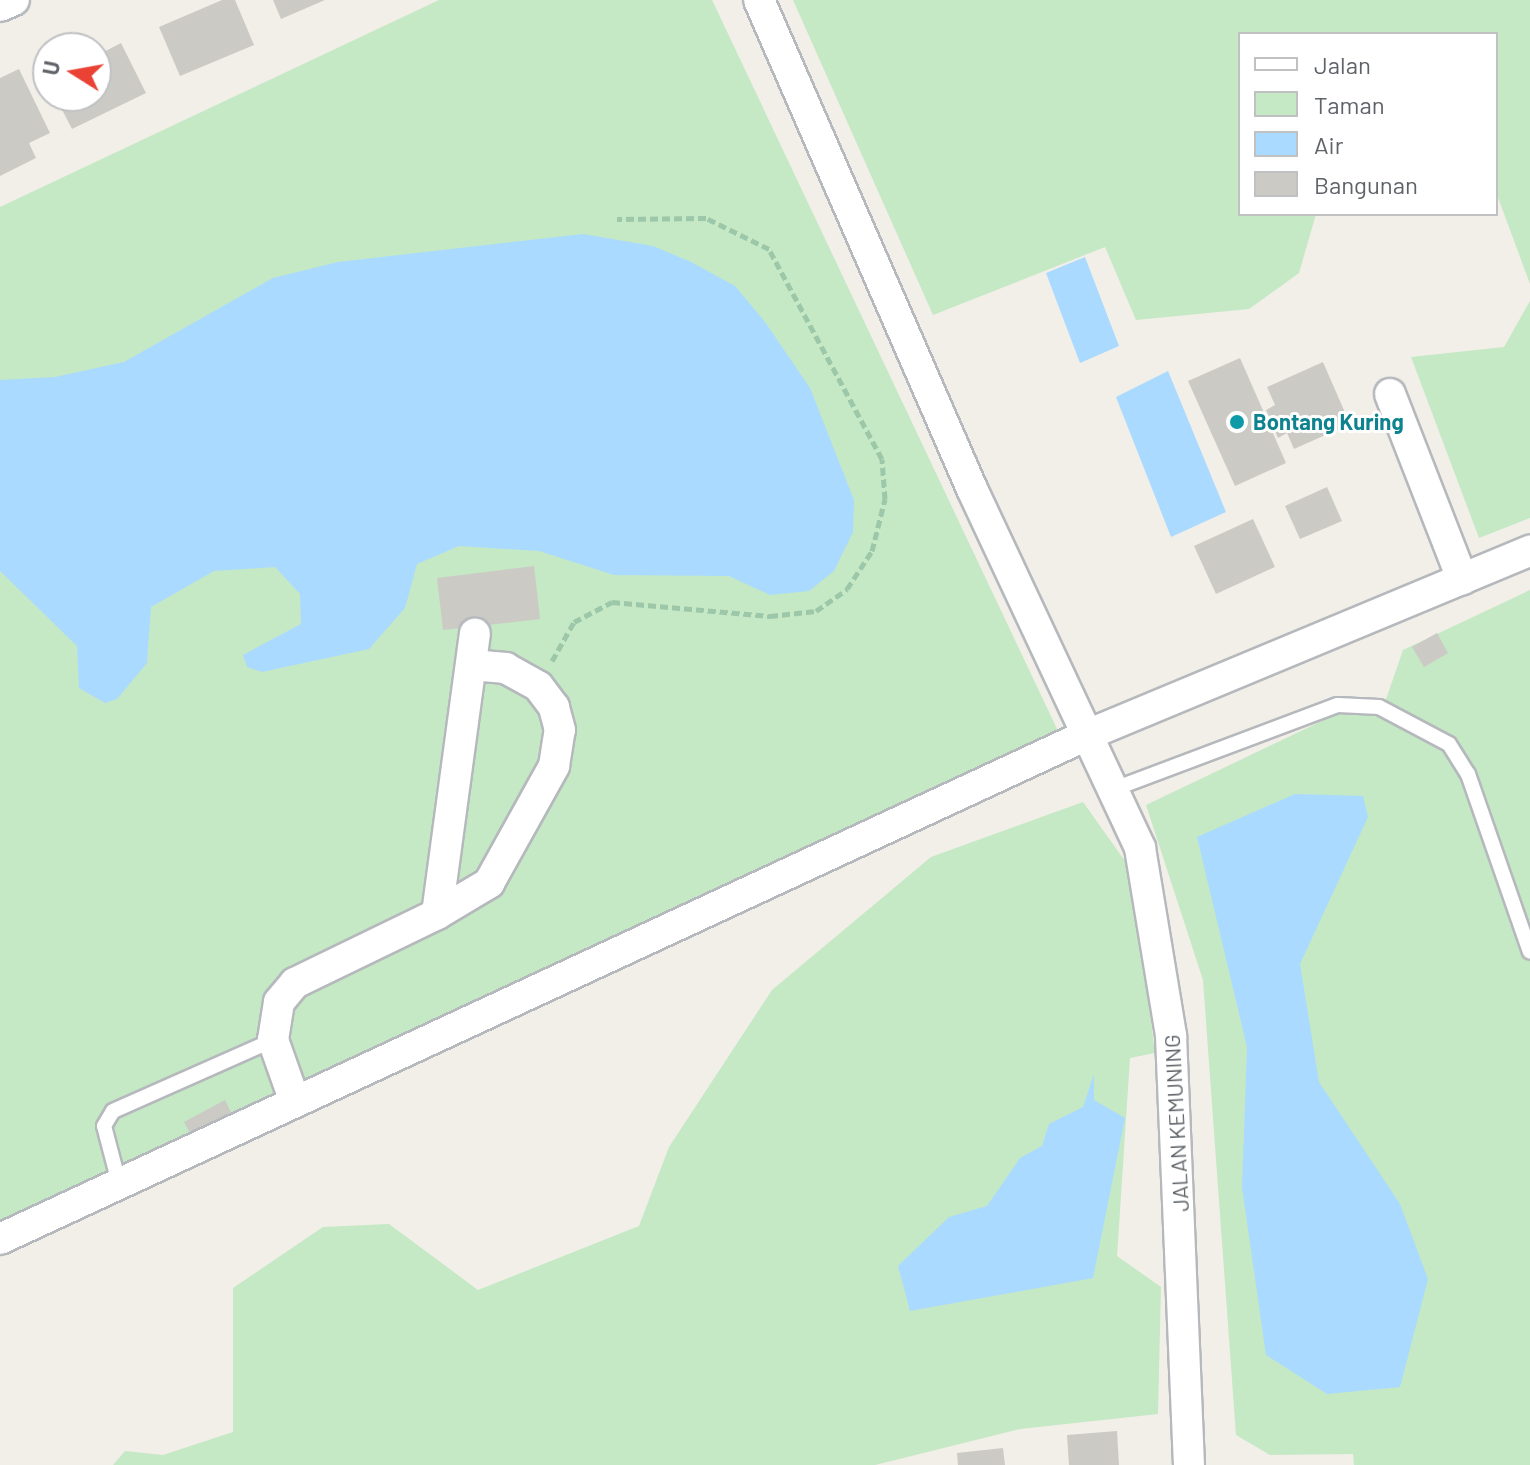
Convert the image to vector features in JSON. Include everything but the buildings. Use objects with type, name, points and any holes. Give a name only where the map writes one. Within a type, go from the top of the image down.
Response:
[{"type":"street","points":[[0,6],[14,0]]},
{"type":"street","name":"JALAN KEMUNING","points":[[759,0],[1140,848],[1155,913],[1171,1036],[1189,1465]]},
{"type":"street","points":[[1390,394],[1462,579]]},
{"type":"street","points":[[0,1239],[1087,735],[1530,551]]},
{"type":"street","points":[[437,914],[475,634]]},
{"type":"street","points":[[295,1102],[273,1040],[279,1002],[295,983],[437,914],[489,883],[554,766],[560,730],[554,707],[538,686],[506,668],[471,665]]},
{"type":"lane","points":[[1114,789],[1338,705],[1379,707],[1449,744],[1468,774],[1530,952]]},
{"type":"lane","points":[[119,1183],[104,1126],[113,1111],[273,1040]]},
{"type":"path","points":[[538,686],[574,622],[612,602],[770,616],[816,611],[847,589],[872,551],[885,499],[882,459],[769,249],[706,218],[617,219]]},
{"type":"green space","points":[[439,0],[712,0],[1058,731],[0,1236],[0,207]]},
{"type":"green space","points":[[793,0],[1530,0],[1530,284],[1498,197],[1498,32],[1238,32],[1238,216],[1315,216],[1299,273],[1249,309],[1136,320],[1105,247],[933,315]]},
{"type":"green space","points":[[1530,301],[1530,518],[1479,538],[1411,357],[1504,347]]},
{"type":"green space","points":[[1530,590],[1530,1465],[1354,1465],[1353,1454],[1270,1455],[1236,1435],[1203,980],[1146,805],[1347,709],[1381,714],[1403,650]]},
{"type":"green space","points":[[1083,802],[1130,868],[1155,1053],[1130,1058],[1117,1256],[1161,1287],[1158,1414],[1020,1429],[875,1465],[113,1465],[125,1451],[163,1455],[233,1432],[233,1288],[323,1227],[389,1224],[478,1290],[639,1226],[669,1147],[772,990],[931,857]]},
{"type":"water","points":[[583,234],[653,246],[691,262],[735,286],[765,322],[810,388],[854,500],[853,532],[834,571],[809,591],[770,595],[729,576],[614,575],[539,551],[459,546],[417,564],[405,608],[369,649],[262,672],[247,667],[243,655],[301,624],[300,594],[275,567],[214,571],[151,607],[147,663],[117,699],[105,703],[79,688],[77,646],[0,571],[0,380],[55,377],[124,362],[273,278],[338,262]]},
{"type":"water","points":[[1085,257],[1119,346],[1080,363],[1046,273]]},
{"type":"water","points":[[1168,371],[1226,512],[1171,537],[1116,397]]},
{"type":"water","points":[[1295,794],[1363,796],[1368,817],[1300,964],[1319,1082],[1400,1204],[1428,1279],[1400,1387],[1327,1394],[1266,1355],[1242,1187],[1247,1047],[1197,837]]},
{"type":"water","points":[[1094,1074],[1094,1100],[1125,1118],[1093,1278],[910,1311],[898,1266],[949,1217],[987,1206],[1020,1158],[1042,1146],[1049,1124],[1083,1107]]},
{"type":"place","name":"Bontang Kuring","points":[[1237,422]]}]
